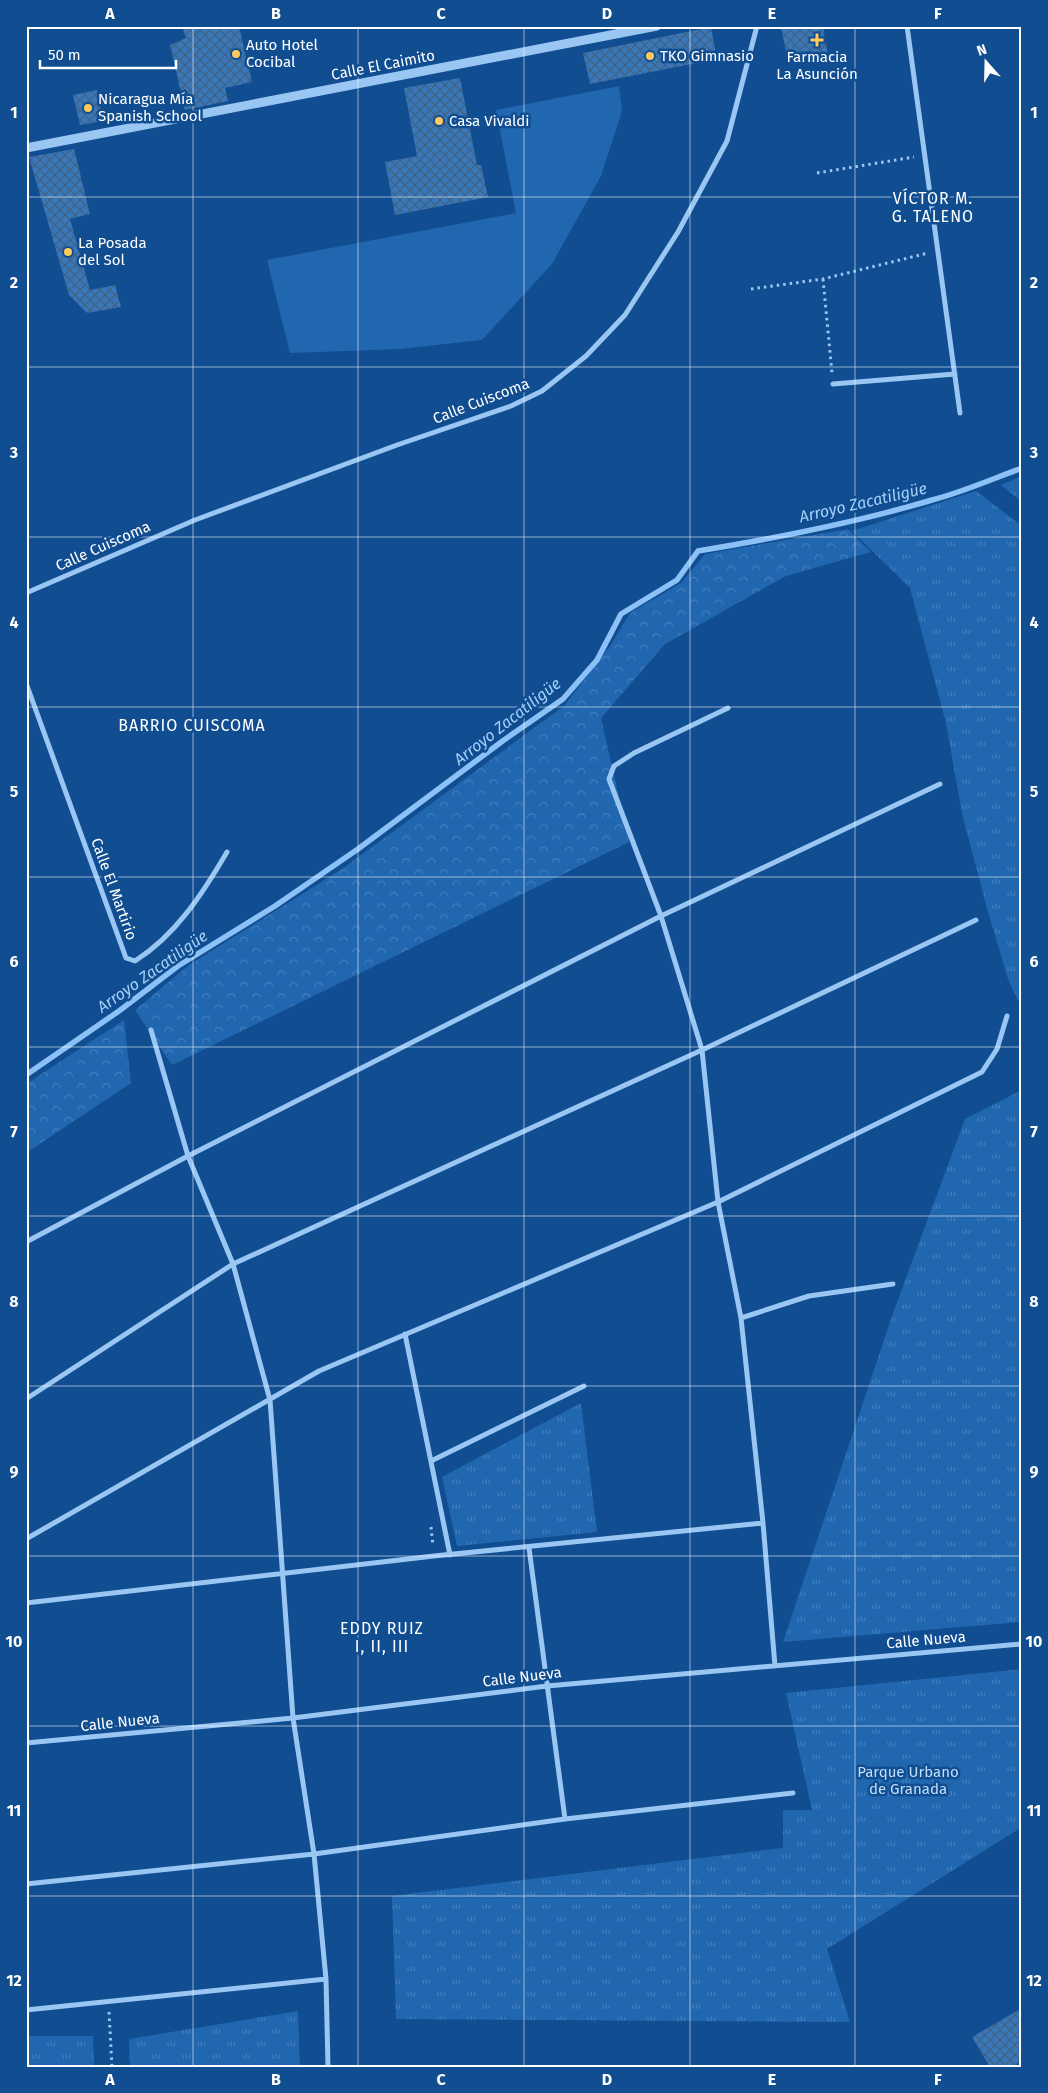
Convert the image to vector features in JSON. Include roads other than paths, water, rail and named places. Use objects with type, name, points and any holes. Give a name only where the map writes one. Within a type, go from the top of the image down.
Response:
[{"type":"street","name":"Calle El Caimito","points":[[26,148],[657,26]]},
{"type":"street","name":"Calle Cuiscoma","points":[[26,594],[195,520],[397,445],[510,406],[549,385],[586,356],[625,315],[678,232],[728,141],[757,26]]},
{"type":"street","points":[[907,26],[960,413]]},
{"type":"street","points":[[833,384],[955,374]]},
{"type":"street","name":"Calle El Martirio","points":[[26,683],[126,958],[136,961],[153,950],[201,896],[227,852]]},
{"type":"street","points":[[728,708],[634,753],[614,766],[609,779],[661,916],[702,1050],[718,1202],[741,1318],[763,1523],[775,1666]]},
{"type":"street","points":[[26,1242],[188,1156],[661,916],[940,784]]},
{"type":"street","points":[[26,1398],[233,1264],[702,1050],[976,920]]},
{"type":"street","points":[[26,1539],[319,1371],[718,1202],[982,1072],[996,1049],[1007,1016]]},
{"type":"street","points":[[151,1030],[188,1156],[233,1264],[270,1400],[293,1718],[314,1854],[326,1979],[328,2067]]},
{"type":"street","points":[[741,1318],[809,1296],[893,1284]]},
{"type":"street","points":[[405,1334],[450,1555]]},
{"type":"street","points":[[431,1461],[584,1386]]},
{"type":"street","points":[[26,1603],[450,1555],[763,1523]]},
{"type":"street","points":[[528,1548],[565,1819]]},
{"type":"street","name":"Calle Nueva","points":[[26,1743],[293,1718],[547,1686],[1022,1644]]},
{"type":"street","points":[[26,1884],[314,1854],[565,1819],[793,1793]]},
{"type":"street","points":[[26,2010],[326,1979]]},
{"type":"waterway","name":"Arroyo Zacatiligüe","points":[[26,1075],[119,1011],[178,966],[275,906],[358,849],[504,740],[563,699],[597,660],[621,614],[677,580],[698,551],[874,516],[955,493],[1022,468]]},
{"type":"place","name":"Farmacia La Asunción","points":[[817,40]]},
{"type":"place","name":"Auto Hotel Cocibal","points":[[236,54]]},
{"type":"place","name":"TKO Gimnasio","points":[[650,56]]},
{"type":"place","name":"Nicaragua Mía Spanish School","points":[[88,108]]},
{"type":"place","name":"Casa Vivaldi","points":[[439,121]]},
{"type":"place","name":"La Posada del Sol","points":[[68,252]]},
{"type":"district","name":"VÍCTOR M. G. TALENO","points":[[933,207]]},
{"type":"district","name":"BARRIO CUISCOMA","points":[[192,725]]},
{"type":"district","name":"EDDY RUIZ I, II, III","points":[[382,1637]]},
{"type":"park label","name":"Parque Urbano de Granada","points":[[908,1780]]}]
